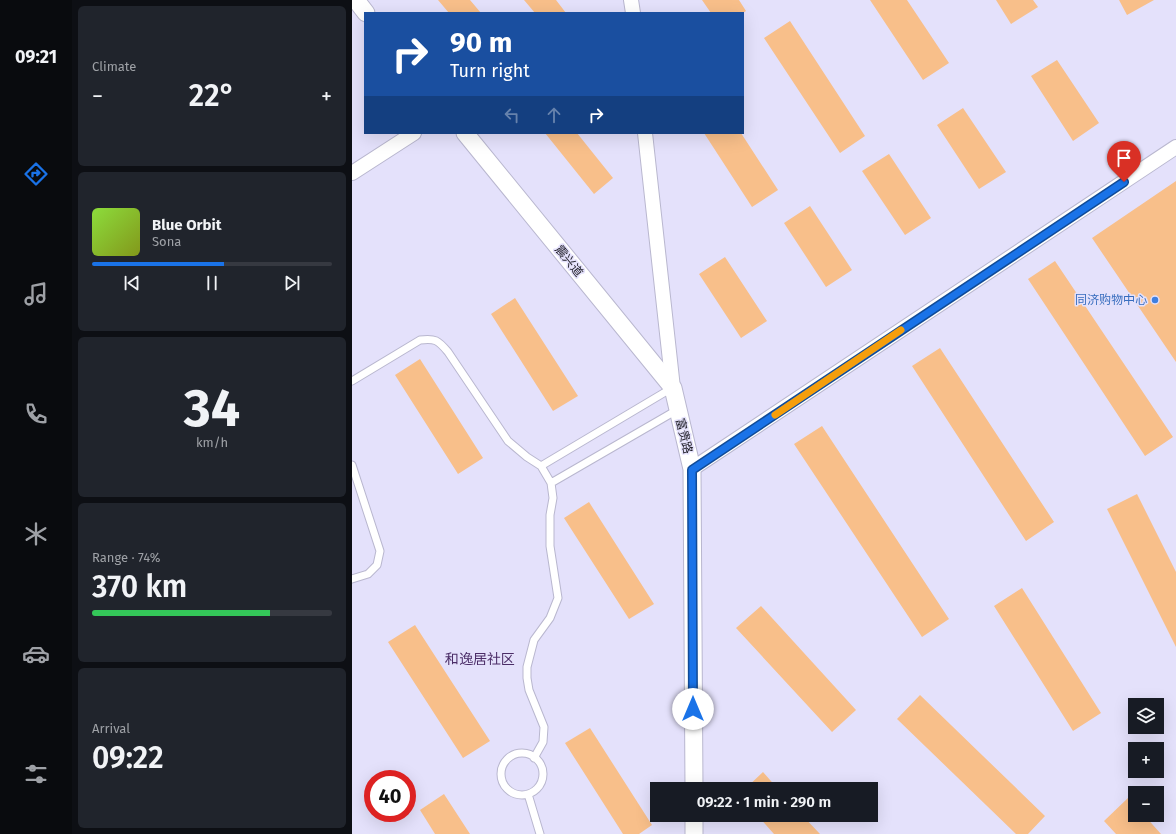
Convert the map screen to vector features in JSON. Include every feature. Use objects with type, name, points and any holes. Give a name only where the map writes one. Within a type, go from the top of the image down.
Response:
[{"type":"street","points":[[356,0],[365,12]]},
{"type":"street","points":[[631,0],[633,12]]},
{"type":"street","points":[[352,173],[412,134]]},
{"type":"street","name":"震兴道","points":[[466,134],[673,388]]},
{"type":"street","name":"富贵路","points":[[645,134],[673,388],[692,470],[694,782]]},
{"type":"street","points":[[692,470],[1176,147]]},
{"type":"street","points":[[694,822],[694,834]]},
{"type":"lane","points":[[352,381],[420,340],[431,338],[440,343],[448,352],[508,441],[526,457],[541,466],[551,483],[553,498],[550,515],[550,546],[558,598],[550,618],[534,640],[527,667],[529,690],[544,727],[543,742],[534,758]]},
{"type":"lane","points":[[541,466],[673,388]]},
{"type":"lane","points":[[551,483],[678,410]]},
{"type":"lane","points":[[352,466],[380,550],[377,565],[368,574],[352,579]]},
{"type":"lane","points":[[526,754],[534,758],[541,766],[543,772],[539,786],[528,794],[521,795],[514,793],[508,789],[504,783],[502,769],[508,758],[514,755],[526,754]]},
{"type":"lane","points":[[528,794],[540,834]]},
{"type":"building","points":[[438,0],[470,0],[480,12],[448,12]]},
{"type":"building","points":[[524,0],[556,0],[565,12],[534,12]]},
{"type":"building","points":[[702,0],[739,0],[746,11],[744,12],[710,12]]},
{"type":"building","points":[[870,0],[907,0],[949,63],[923,80]]},
{"type":"building","points":[[996,0],[1033,0],[1038,7],[1011,24]]},
{"type":"building","points":[[1119,0],[1154,0],[1127,15]]},
{"type":"building","points":[[790,21],[865,136],[840,153],[764,38]]},
{"type":"building","points":[[1057,60],[1099,123],[1073,141],[1031,76]]},
{"type":"building","points":[[963,108],[1006,172],[979,189],[937,125]]},
{"type":"building","points":[[546,134],[578,134],[613,178],[594,194]]},
{"type":"building","points":[[705,134],[742,134],[778,190],[752,207]]},
{"type":"building","points":[[889,154],[931,218],[905,235],[862,171]]},
{"type":"building","name":"同济购物中心","points":[[1176,181],[1176,362],[1092,238]]},
{"type":"building","points":[[810,206],[852,270],[826,287],[784,223]]},
{"type":"building","points":[[725,257],[767,321],[741,338],[699,274]]},
{"type":"building","points":[[1055,261],[1173,437],[1145,456],[1028,279]]},
{"type":"building","points":[[515,298],[578,396],[553,411],[491,314]]},
{"type":"building","points":[[940,348],[1054,522],[1026,541],[912,366]]},
{"type":"building","points":[[420,359],[483,458],[458,474],[395,375]]},
{"type":"building","points":[[822,426],[949,619],[922,637],[794,444]]},
{"type":"building","points":[[1137,494],[1176,572],[1176,647],[1107,509]]},
{"type":"building","points":[[589,502],[654,604],[629,619],[564,518]]},
{"type":"building","points":[[1022,588],[1101,713],[1073,731],[994,606]]},
{"type":"building","points":[[761,606],[856,710],[832,732],[736,628]]},
{"type":"building","points":[[415,625],[490,741],[463,758],[388,642]]},
{"type":"building","points":[[920,695],[1045,816],[1028,834],[1016,834],[897,719]]},
{"type":"building","points":[[590,728],[652,825],[639,834],[623,834],[565,743]]},
{"type":"building","points":[[763,772],[772,782],[752,782]]},
{"type":"building","points":[[444,794],[470,834],[435,834],[420,810]]},
{"type":"building","points":[[1128,798],[1128,822],[1150,822],[1161,834],[1116,834],[1104,821]]},
{"type":"building","points":[[763,822],[809,822],[820,834],[774,834]]},
{"type":"slow traffic","points":[[775,415],[901,330]]},
{"type":"place","name":"同济购物中心","points":[[1155,300]]},
{"type":"district","name":"和逸居社区","points":[[480,659]]},
{"type":"route","points":[[693,709],[692,470],[1124,182]]}]
